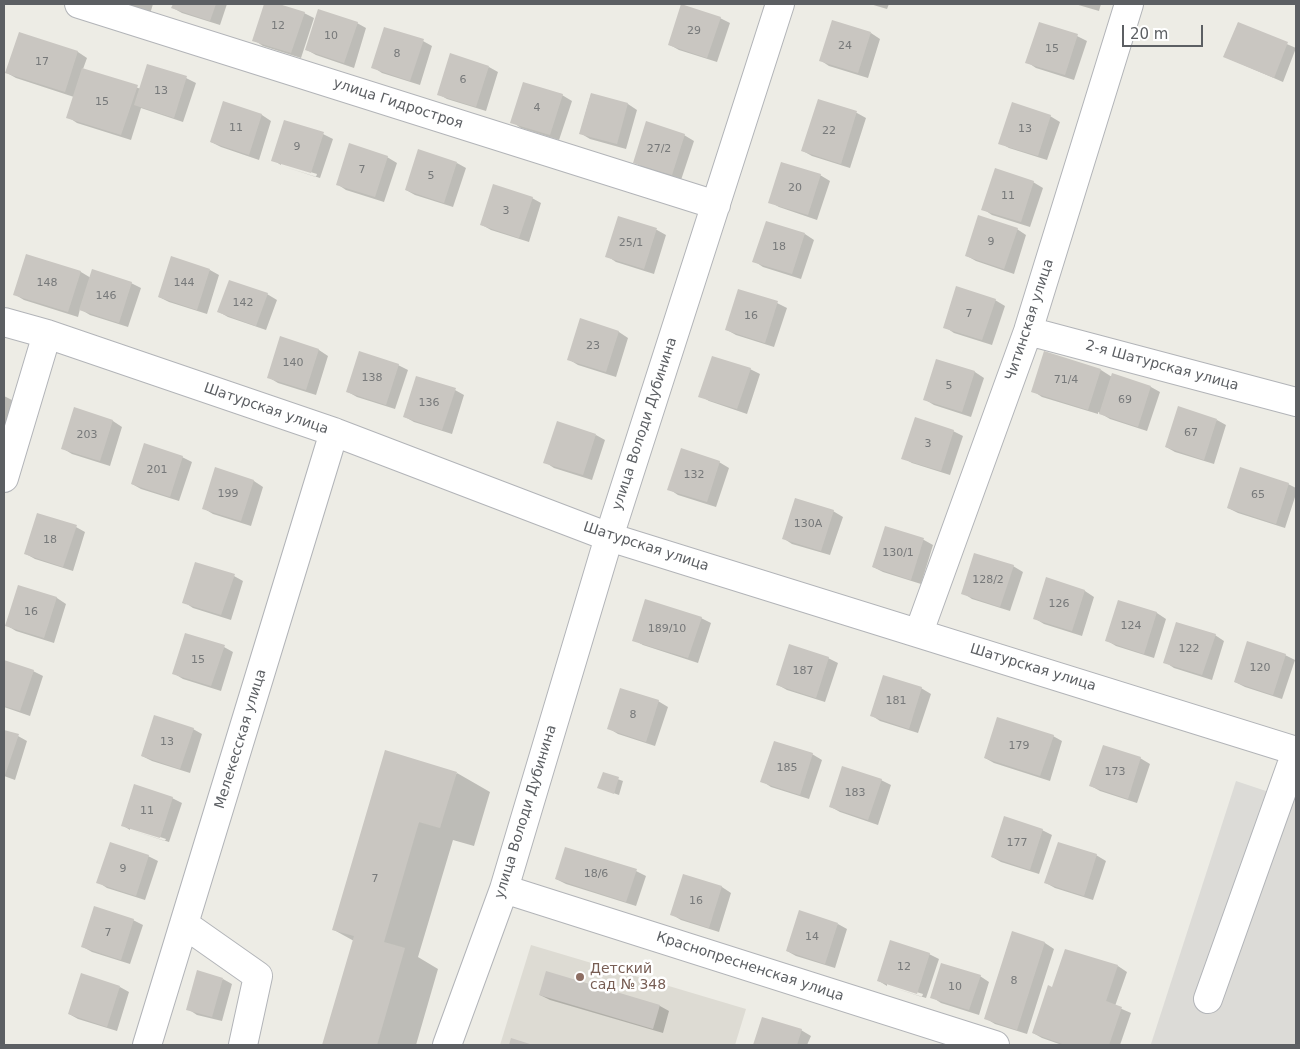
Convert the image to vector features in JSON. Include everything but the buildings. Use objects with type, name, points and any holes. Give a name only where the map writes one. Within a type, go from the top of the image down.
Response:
[{"type":"street","name":"улица Гидростроя","points":[[79,4],[716,205]]},
{"type":"street","name":"улица Володи Дубинина","points":[[447,1045],[504,889],[609,536],[780,4]]},
{"type":"street","name":"Читинская улица","points":[[919,632],[1028,331],[1129,4]]},
{"type":"street","name":"Шатурская улица","points":[[4,322],[46,334],[334,432],[609,536],[1296,751]]},
{"type":"street","name":"2-я Шатурская улица","points":[[1028,331],[1296,402]]},
{"type":"street","points":[[4,478],[46,334]]},
{"type":"street","name":"Мелекесская улица","points":[[147,1045],[334,432]]},
{"type":"street","points":[[1208,1000],[1296,751]]},
{"type":"street","name":"Краснопресненская улица","points":[[504,889],[995,1045]]},
{"type":"street","points":[[184,924],[258,976],[244,1045]]},
{"type":"shaded area","points":[[1236,781],[1296,801],[1296,1045],[1154,1045],[1151,1044]]},
{"type":"shaded area","name":"Детский сад № 348","points":[[531,945],[746,1009],[735,1045],[500,1045]]},
{"type":"place","name":"Детский сад № 348","points":[[580,977]]}]
